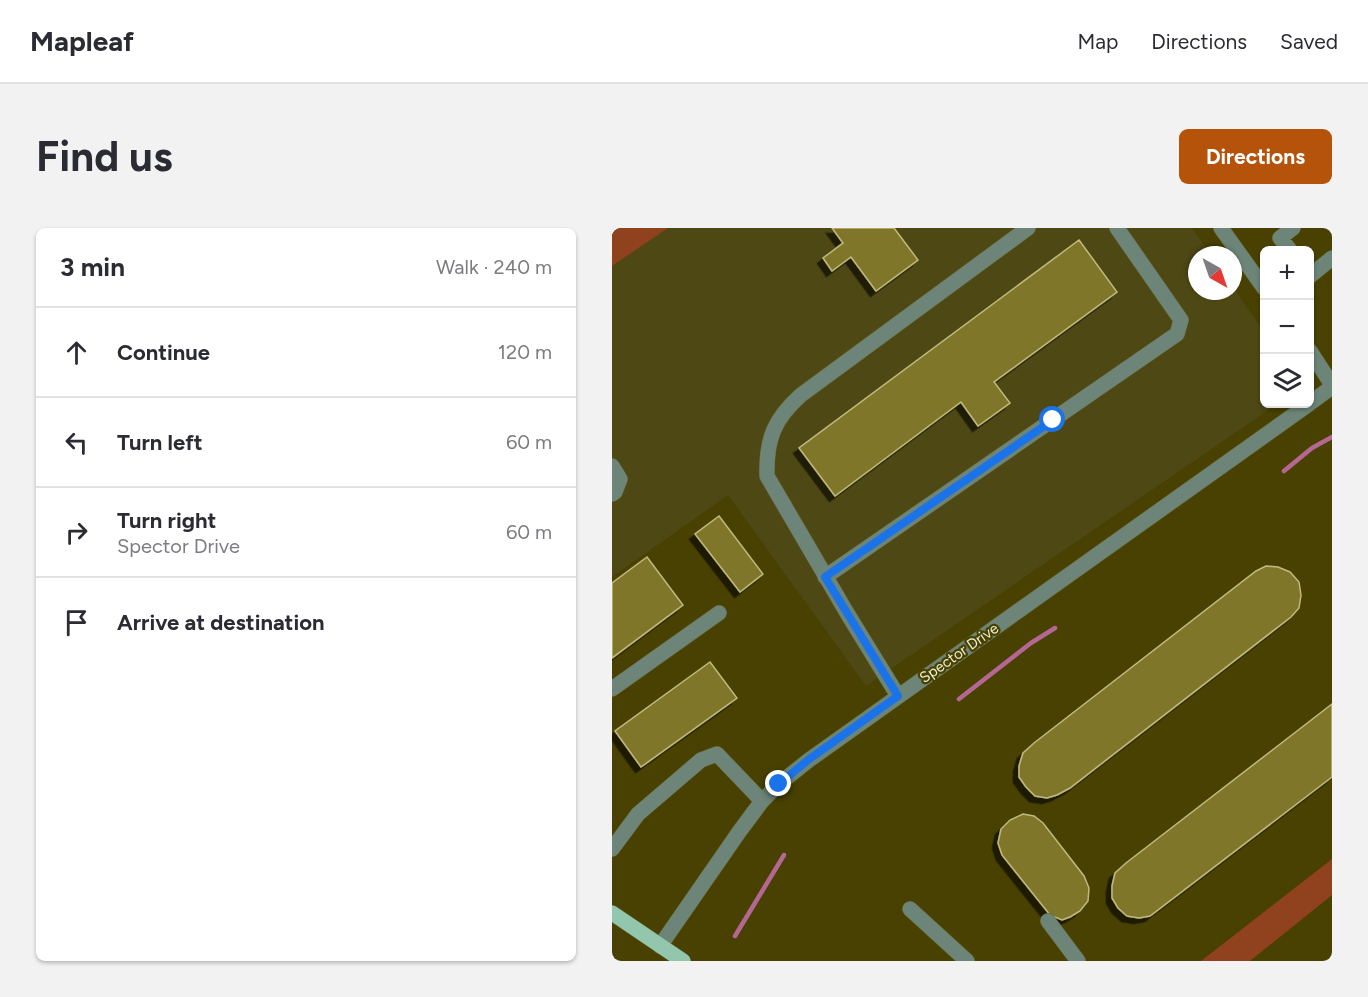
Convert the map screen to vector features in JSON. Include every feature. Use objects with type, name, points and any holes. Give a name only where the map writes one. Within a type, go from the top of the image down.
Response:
[{"type":"main road","points":[[612,913],[683,961]]},
{"type":"street","points":[[898,696],[825,577],[767,476],[766,460],[770,437],[785,409],[801,395],[1028,228]]},
{"type":"street","points":[[825,577],[1177,334],[1181,320],[1117,228]]},
{"type":"street","points":[[1221,228],[1260,282]]},
{"type":"street","points":[[1282,231],[1288,246]]},
{"type":"street","points":[[1314,273],[1332,258]]},
{"type":"street","points":[[1312,354],[1332,386]]},
{"type":"street","name":"Spector Drive","points":[[1314,399],[1332,386]]},
{"type":"street","name":"Spector Drive","points":[[660,946],[739,832],[762,801],[779,784],[808,760],[1302,408]]},
{"type":"street","points":[[612,466],[620,479],[612,494]]},
{"type":"street","points":[[612,689],[719,613]]},
{"type":"street","points":[[612,849],[638,814],[701,760],[717,754],[762,801]]},
{"type":"street","points":[[910,909],[967,961]]},
{"type":"street","points":[[1048,921],[1078,961]]},
{"type":"shaded area","points":[[612,228],[668,228],[612,266]]},
{"type":"shaded area","points":[[656,228],[1192,228],[1205,246],[1188,246],[1188,300],[1242,300],[1260,326],[1260,408],[1271,408],[866,686],[728,495],[612,577],[612,256]]},
{"type":"shaded area","points":[[1332,859],[1332,895],[1250,961],[1201,961]]},
{"type":"building","points":[[832,228],[894,228],[918,260],[876,291],[851,257],[832,271],[823,258],[843,243]]},
{"type":"building","points":[[1079,240],[1117,292],[994,382],[1010,403],[978,426],[961,402],[835,496],[799,448]]},
{"type":"building","points":[[719,516],[763,574],[740,592],[695,534]]},
{"type":"building","points":[[647,557],[683,605],[612,658],[612,583]]},
{"type":"building","points":[[1266,566],[1278,567],[1290,572],[1299,582],[1301,595],[1299,608],[1291,617],[1070,788],[1047,798],[1035,796],[1026,787],[1019,777],[1019,766],[1023,753],[1256,571]]},
{"type":"building","points":[[710,662],[737,698],[641,767],[615,731]]},
{"type":"building","points":[[1332,704],[1332,777],[1150,916],[1139,918],[1127,916],[1118,908],[1112,898],[1115,873]]},
{"type":"building","points":[[1023,814],[1034,816],[1043,823],[1084,876],[1089,888],[1088,901],[1080,911],[1070,917],[1062,920],[1050,915],[1002,855],[998,843],[1001,829],[1010,820]]},
{"type":"waterway","points":[[1284,471],[1312,448],[1332,437]]},
{"type":"waterway","points":[[959,699],[1031,643],[1055,628]]},
{"type":"waterway","points":[[735,936],[784,855]]},
{"type":"route","points":[[779,784],[808,760],[898,696],[825,577],[1053,420]]}]
